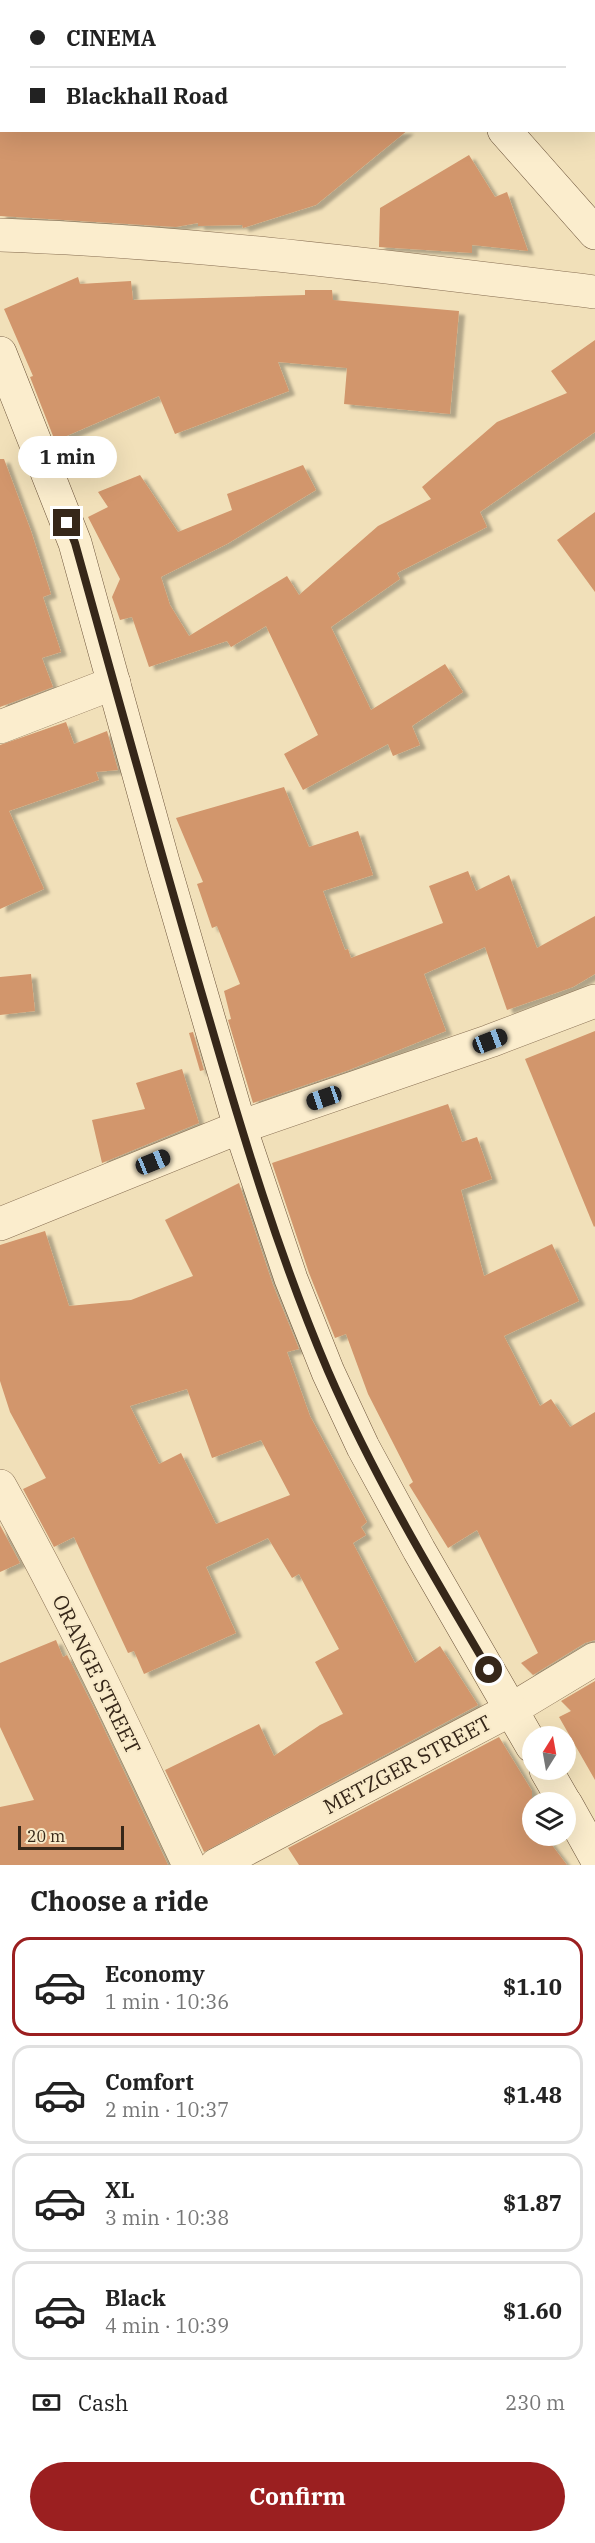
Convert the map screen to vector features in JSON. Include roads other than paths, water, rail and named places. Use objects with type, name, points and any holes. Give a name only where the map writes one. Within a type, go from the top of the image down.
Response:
[{"type":"street","points":[[506,132],[595,233]]},
{"type":"street","points":[[0,235],[107,239],[242,251],[595,292]]},
{"type":"street","points":[[0,353],[75,543],[166,873],[240,1127],[291,1279],[328,1372],[353,1425],[419,1550],[522,1728]]},
{"type":"street","points":[[0,727],[114,683]]},
{"type":"street","points":[[0,1224],[240,1127],[490,1041],[595,1001]]},
{"type":"street","name":"ORANGE STREET","points":[[0,1486],[113,1702],[189,1865]]},
{"type":"street","name":"METZGER STREET","points":[[216,1865],[512,1709],[595,1659]]},
{"type":"street","points":[[576,1823],[595,1856]]}]
